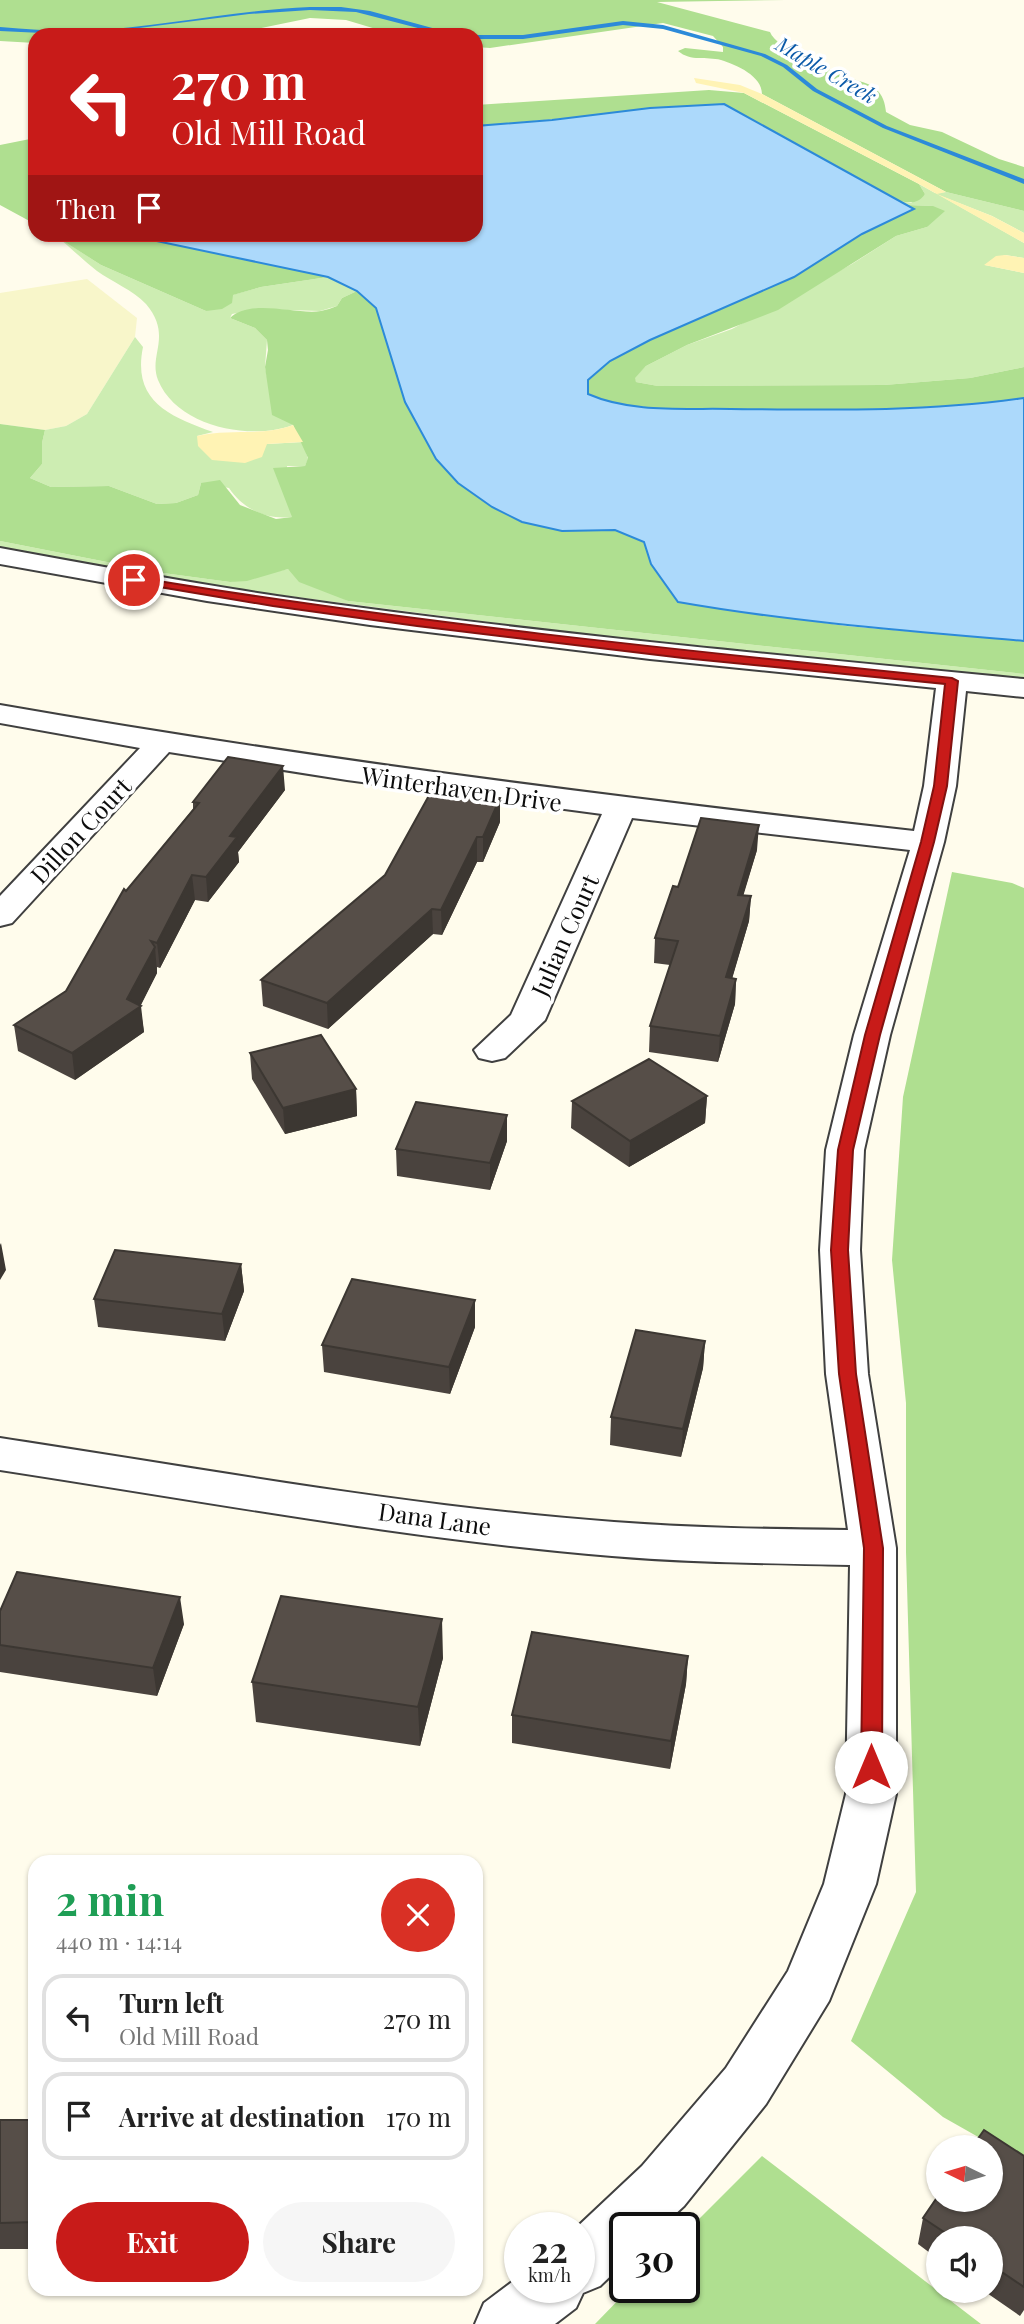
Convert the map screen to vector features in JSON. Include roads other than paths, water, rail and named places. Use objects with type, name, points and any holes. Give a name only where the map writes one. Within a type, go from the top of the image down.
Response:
[{"type":"street","points":[[0,556],[369,617],[670,653],[1024,688]]},
{"type":"street","points":[[595,2250],[663,2186],[738,2096],[810,1984],[850,1884],[871,1794],[873,1548],[847,1374],[840,1250],[845,1150],[872,1035],[928,842],[940,786],[952,681]]},
{"type":"street","name":"Winterhaven Drive","points":[[0,714],[160,744],[373,776],[620,809],[928,842]]},
{"type":"street","name":"Dillon Court","points":[[0,916],[160,744]]},
{"type":"street","name":"Julian Court","points":[[492,1050],[527,1020],[620,809]]},
{"type":"street","name":"Dana Lane","points":[[0,1454],[435,1519],[580,1536],[711,1544],[873,1548]]},
{"type":"street","points":[[505,2324],[533,2303]]},
{"type":"water","points":[[724,104],[914,209],[862,234],[794,277],[650,340],[610,361],[588,380],[588,394],[622,404],[676,409],[878,409],[951,406],[1024,398],[1024,641],[894,630],[678,602],[651,564],[644,542],[615,530],[562,531],[522,522],[492,507],[458,483],[436,459],[405,402],[376,308],[357,291],[328,277],[161,242],[483,242],[483,125],[650,108]]},
{"type":"waterway","name":"Maple Creek","points":[[135,28],[249,13],[310,9],[356,10],[422,28]]},
{"type":"waterway","name":"Maple Creek","points":[[483,37],[523,37],[623,23],[663,27],[763,55],[785,66],[815,90],[885,127],[1024,182]]},
{"type":"waterway","name":"Maple Creek","points":[[0,29],[28,31]]}]
